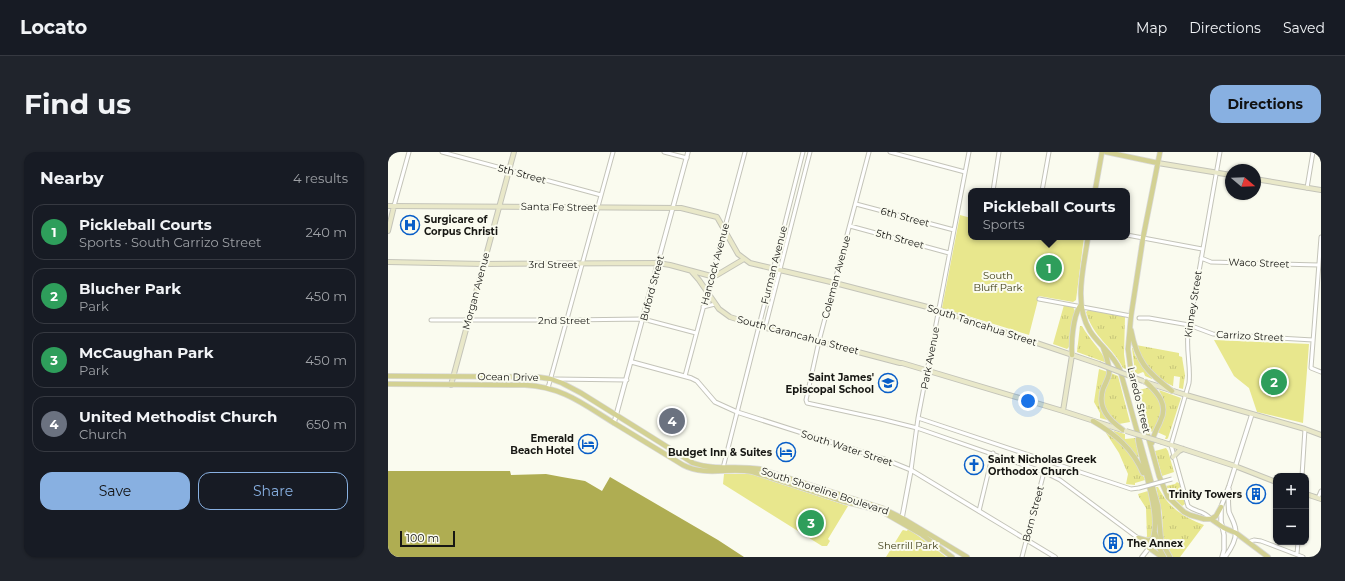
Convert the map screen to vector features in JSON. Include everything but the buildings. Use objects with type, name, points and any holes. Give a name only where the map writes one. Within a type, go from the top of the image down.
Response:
[{"type":"main road","name":"Morgan Avenue","points":[[451,384],[514,152]]},
{"type":"main road","points":[[1096,188],[1102,152]]},
{"type":"main road","points":[[1106,152],[1136,160],[1225,174]]},
{"type":"main road","name":"Laredo Street","points":[[1160,152],[1131,316],[1128,349],[1130,372],[1151,451],[1161,483],[1172,502],[1190,515],[1211,520],[1236,533],[1268,557]]},
{"type":"main road","points":[[1261,180],[1321,190]]},
{"type":"main road","name":"Santa Fe Street","points":[[388,206],[674,207],[717,217]]},
{"type":"main road","points":[[388,231],[394,206]]},
{"type":"main road","points":[[388,217],[390,222]]},
{"type":"main road","points":[[711,276],[717,275],[744,259],[738,254],[717,217]]},
{"type":"main road","points":[[1088,240],[1080,306],[1087,325],[1116,361],[1120,370],[1134,416],[1159,511],[1161,541],[1170,557]]},
{"type":"main road","name":"South Tancahua Street","points":[[744,259],[750,263],[939,310],[1099,364],[1172,391],[1305,429],[1321,436]]},
{"type":"main road","name":"3rd Street","points":[[388,262],[483,264],[658,263],[711,276]]},
{"type":"main road","points":[[690,270],[700,280],[707,291]]},
{"type":"main road","name":"South Carancahua Street","points":[[707,291],[719,309],[730,317],[765,328],[928,370],[1162,442],[1235,466],[1273,481]]},
{"type":"main road","points":[[1063,411],[1077,311],[1080,306]]},
{"type":"main road","points":[[1130,324],[1134,346],[1144,367],[1150,374],[1172,391]]},
{"type":"main road","points":[[1102,345],[1108,360],[1109,368],[1109,374],[1101,396],[1102,408],[1108,418],[1124,431]]},
{"type":"main road","name":"Ocean Drive","points":[[388,376],[532,377],[551,379]]},
{"type":"main road","name":"South Shoreline Boulevard","points":[[551,379],[571,388],[687,460],[700,465],[723,469]]},
{"type":"main road","points":[[1144,381],[1158,393],[1164,407],[1162,418],[1154,434],[1151,451]]},
{"type":"main road","name":"Ocean Drive","points":[[388,384],[525,385],[548,388]]},
{"type":"main road","name":"South Shoreline Boulevard","points":[[548,388],[557,390],[577,399],[614,423],[693,469],[706,472],[747,467],[767,470],[876,505],[967,557]]},
{"type":"main road","points":[[1134,416],[1138,445],[1155,514],[1153,538],[1149,548],[1163,557]]},
{"type":"main road","points":[[1093,421],[1110,432],[1129,449],[1138,463],[1148,484]]},
{"type":"main road","points":[[1173,457],[1183,449]]},
{"type":"main road","points":[[1309,495],[1320,499]]},
{"type":"main road","points":[[1211,520],[1216,516],[1220,507]]},
{"type":"main road","name":"South Shoreline Boulevard","points":[[901,520],[952,557]]},
{"type":"main road","points":[[1154,531],[1163,557]]},
{"type":"main road","points":[[1138,538],[1149,541],[1153,538]]},
{"type":"street","points":[[394,206],[409,152]]},
{"type":"street","name":"5th Street","points":[[442,152],[601,195]]},
{"type":"street","points":[[548,388],[613,152]]},
{"type":"street","points":[[664,152],[687,158]]},
{"type":"street","name":"Buford Street","points":[[614,423],[632,362],[688,152]]},
{"type":"street","name":"Hancock Avenue","points":[[685,376],[745,152]]},
{"type":"street","name":"Furman Avenue","points":[[723,469],[773,268],[804,152]]},
{"type":"street","name":"Furman Avenue","points":[[765,328],[810,152]]},
{"type":"street","name":"Coleman Avenue","points":[[869,152],[806,400],[807,403],[866,415],[917,428]]},
{"type":"street","points":[[890,152],[965,172]]},
{"type":"street","name":"Park Avenue","points":[[901,520],[911,470],[918,418],[969,152]]},
{"type":"street","points":[[993,188],[999,152]]},
{"type":"street","points":[[1043,188],[1049,152]]},
{"type":"street","name":"Kinney Street","points":[[1211,520],[1205,513],[1188,506],[1173,457],[1171,445],[1190,376],[1187,351],[1189,325],[1220,152]]},
{"type":"street","points":[[1307,188],[1313,152]]},
{"type":"street","points":[[791,201],[797,202]]},
{"type":"street","name":"6th Street","points":[[856,204],[954,230]]},
{"type":"street","points":[[717,217],[727,217]]},
{"type":"street","name":"5th Street","points":[[850,226],[949,253]]},
{"type":"street","points":[[1130,236],[1202,249]]},
{"type":"street","points":[[1321,237],[1311,368],[1321,372]]},
{"type":"street","name":"Waco Street","points":[[1201,258],[1211,262],[1319,265]]},
{"type":"street","points":[[1039,299],[1131,316]]},
{"type":"street","points":[[703,306],[715,304]]},
{"type":"street","points":[[1316,308],[1321,310]]},
{"type":"street","name":"Carrizo Street","points":[[1139,318],[1149,318],[1189,325],[1213,334],[1314,340]]},
{"type":"street","name":"2nd Street","points":[[431,320],[643,319],[696,333]]},
{"type":"street","name":"South Water Street","points":[[632,362],[685,376],[697,381],[715,402],[737,412],[884,459],[911,470],[1055,557]]},
{"type":"street","name":"Ocean Drive","points":[[551,379],[627,380]]},
{"type":"street","points":[[1223,557],[1224,528],[1221,521],[1220,507],[1229,486],[1252,414]]},
{"type":"street","points":[[918,418],[1131,489],[1180,477]]},
{"type":"street","points":[[917,428],[1044,472],[1060,480],[1138,538],[1149,548],[1142,557]]},
{"type":"street","points":[[1302,473],[1305,429]]},
{"type":"street","points":[[979,511],[992,454]]},
{"type":"street","name":"Born Street","points":[[1022,557],[1044,472]]},
{"type":"street","points":[[1223,557],[1234,542],[1236,533],[1228,503],[1229,486]]},
{"type":"street","points":[[1320,499],[1321,491]]},
{"type":"street","points":[[1248,542],[1254,540],[1261,541],[1303,557]]},
{"type":"street","points":[[1297,554],[1298,545]]},
{"type":"green space","name":"South Bluff Park","points":[[960,215],[968,217],[968,240],[1084,240],[1076,300],[1073,302],[1039,296],[1029,335],[942,308]]},
{"type":"green space","points":[[1064,305],[1073,307],[1075,311],[1070,346],[1067,349],[1053,344]]},
{"type":"green space","points":[[1089,309],[1125,317],[1124,354],[1126,369],[1123,368],[1114,353],[1093,328],[1086,312]]},
{"type":"green space","points":[[1080,326],[1082,326],[1102,353],[1107,363],[1077,352]]},
{"type":"green space","points":[[1214,340],[1309,344],[1303,423],[1257,412],[1249,388],[1234,376]]},
{"type":"green space","points":[[1136,345],[1179,353],[1179,356],[1182,357],[1185,375],[1183,389],[1179,388],[1180,377],[1174,376],[1173,386],[1154,374],[1146,364]]},
{"type":"green space","points":[[1132,348],[1135,355],[1152,379],[1145,376],[1143,372],[1138,374],[1135,372]]},
{"type":"green space","points":[[1099,369],[1108,372],[1100,394],[1107,420],[1100,418],[1100,413],[1094,402]]},
{"type":"green space","points":[[1111,373],[1118,376],[1130,422],[1119,424],[1107,413],[1104,395]]},
{"type":"green space","points":[[1148,387],[1159,396],[1162,413],[1153,432],[1150,431],[1139,390]]},
{"type":"green space","points":[[1159,390],[1181,398],[1167,439],[1165,439],[1166,436],[1157,432],[1165,412],[1164,403]]},
{"type":"green space","points":[[1114,431],[1125,434],[1125,439],[1135,438],[1139,457],[1137,458],[1126,443]]},
{"type":"green space","points":[[1107,432],[1127,448],[1141,470],[1145,480],[1135,483],[1135,485],[1126,484],[1128,474],[1119,453],[1106,433]]},
{"type":"green space","points":[[1166,448],[1174,472],[1162,476],[1155,451]]},
{"type":"green space","points":[[724,474],[751,474],[848,506],[828,539],[830,541],[827,546],[822,546],[723,484]]},
{"type":"green space","points":[[1177,482],[1180,484],[1185,504],[1182,506],[1173,497],[1166,486]]},
{"type":"green space","points":[[1156,487],[1158,487],[1171,506],[1183,515],[1204,525],[1180,557],[1173,557],[1171,555],[1163,539],[1162,513]]},
{"type":"green space","points":[[1148,491],[1154,513],[1152,535],[1149,539],[1145,539],[1147,536],[1146,508],[1138,494]]},
{"type":"green space","name":"Sherrill Park","points":[[908,529],[946,557],[886,557],[902,531],[907,531]]},
{"type":"shaded area","points":[[388,471],[510,471],[511,475],[546,474],[585,481],[602,491],[610,477],[718,540],[744,557],[388,557]]},
{"type":"place","name":"Surgicare of Corpus Christi","points":[[410,225]]},
{"type":"place","name":"Pickleball Courts","points":[[1049,268]]},
{"type":"place","name":"Blucher Park","points":[[1274,382]]},
{"type":"place","name":"Saint James' Episcopal School","points":[[888,383]]},
{"type":"place","name":"United Methodist Church","points":[[672,421]]},
{"type":"place","name":"Emerald Beach Hotel","points":[[588,444]]},
{"type":"place","name":"Budget Inn & Suites","points":[[786,452]]},
{"type":"place","name":"Saint Nicholas Greek Orthodox Church","points":[[974,465]]},
{"type":"place","name":"Trinity Towers","points":[[1256,494]]},
{"type":"place","name":"McCaughan Park","points":[[811,523]]},
{"type":"place","name":"The Annex","points":[[1113,543]]}]
